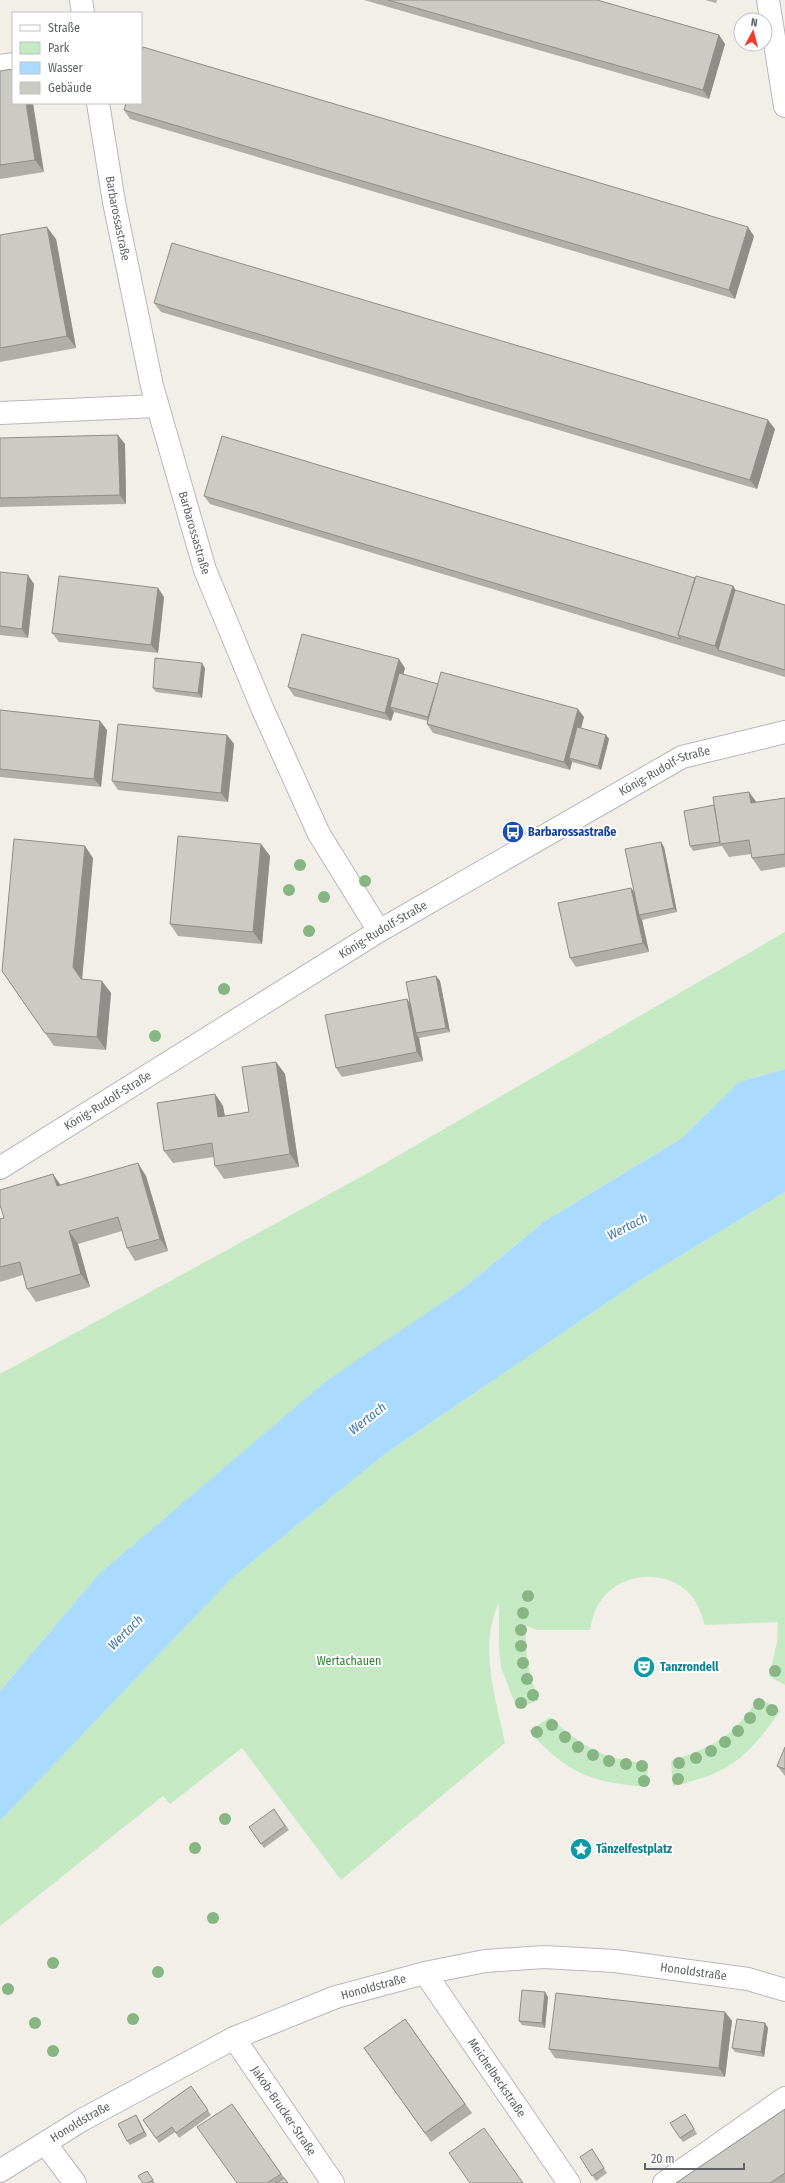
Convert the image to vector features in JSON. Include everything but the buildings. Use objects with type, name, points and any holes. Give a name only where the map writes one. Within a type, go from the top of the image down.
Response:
[{"type":"street","points":[[81,0],[83,12]]},
{"type":"street","points":[[768,0],[785,106]]},
{"type":"street","points":[[0,66],[12,64]]},
{"type":"street","name":"Barbarossastraße","points":[[98,104],[116,210],[158,406],[205,570],[260,703],[319,834],[379,931]]},
{"type":"street","points":[[1,413],[158,406]]},
{"type":"street","name":"König-Rudolf-Straße","points":[[0,1168],[379,931],[682,756],[785,732]]},
{"type":"street","name":"Honoldstraße","points":[[0,2171],[82,2120],[234,2038],[336,1997],[425,1972],[485,1961],[544,1957],[615,1961],[748,1979],[785,1990]]},
{"type":"street","name":"Meichelbeckstraße","points":[[425,1972],[569,2183]]},
{"type":"street","name":"Jakob-Brucker-Straße","points":[[234,2038],[333,2183]]},
{"type":"street","points":[[664,2183],[785,2098]]},
{"type":"street","points":[[45,2143],[75,2183]]},
{"type":"green space","points":[[785,932],[785,1069],[739,1082],[682,1138],[545,1221],[462,1289],[98,1575],[0,1691],[0,1374],[368,1173]]},
{"type":"green space","name":"Wertachauen","points":[[785,1192],[785,1685],[769,1676],[777,1642],[778,1622],[705,1625],[696,1603],[687,1591],[666,1579],[643,1577],[631,1579],[610,1590],[597,1606],[590,1630],[538,1630],[526,1626],[528,1663],[532,1681],[539,1700],[517,1709],[501,1667],[499,1647],[499,1603],[493,1620],[489,1655],[494,1691],[505,1743],[341,1880],[242,1748],[170,1804],[163,1796],[0,1926],[0,1821],[231,1579],[385,1454],[639,1281]]},
{"type":"green space","points":[[759,1697],[780,1711],[747,1752],[723,1769],[693,1781],[673,1786],[671,1761],[699,1751],[732,1731]]},
{"type":"green space","points":[[550,1717],[573,1736],[594,1750],[618,1759],[648,1763],[647,1787],[610,1782],[581,1773],[568,1766],[543,1746],[529,1731]]},
{"type":"water","name":"Wertach","points":[[785,1069],[785,1192],[639,1281],[385,1454],[231,1579],[0,1821],[0,1691],[98,1575],[325,1382],[462,1289],[545,1221],[682,1138],[739,1082]]},
{"type":"place","name":"Barbarossastraße","points":[[513,832]]},
{"type":"place","name":"Tanzrondell","points":[[644,1667]]},
{"type":"place","name":"Tänzelfestplatz","points":[[581,1849]]}]
